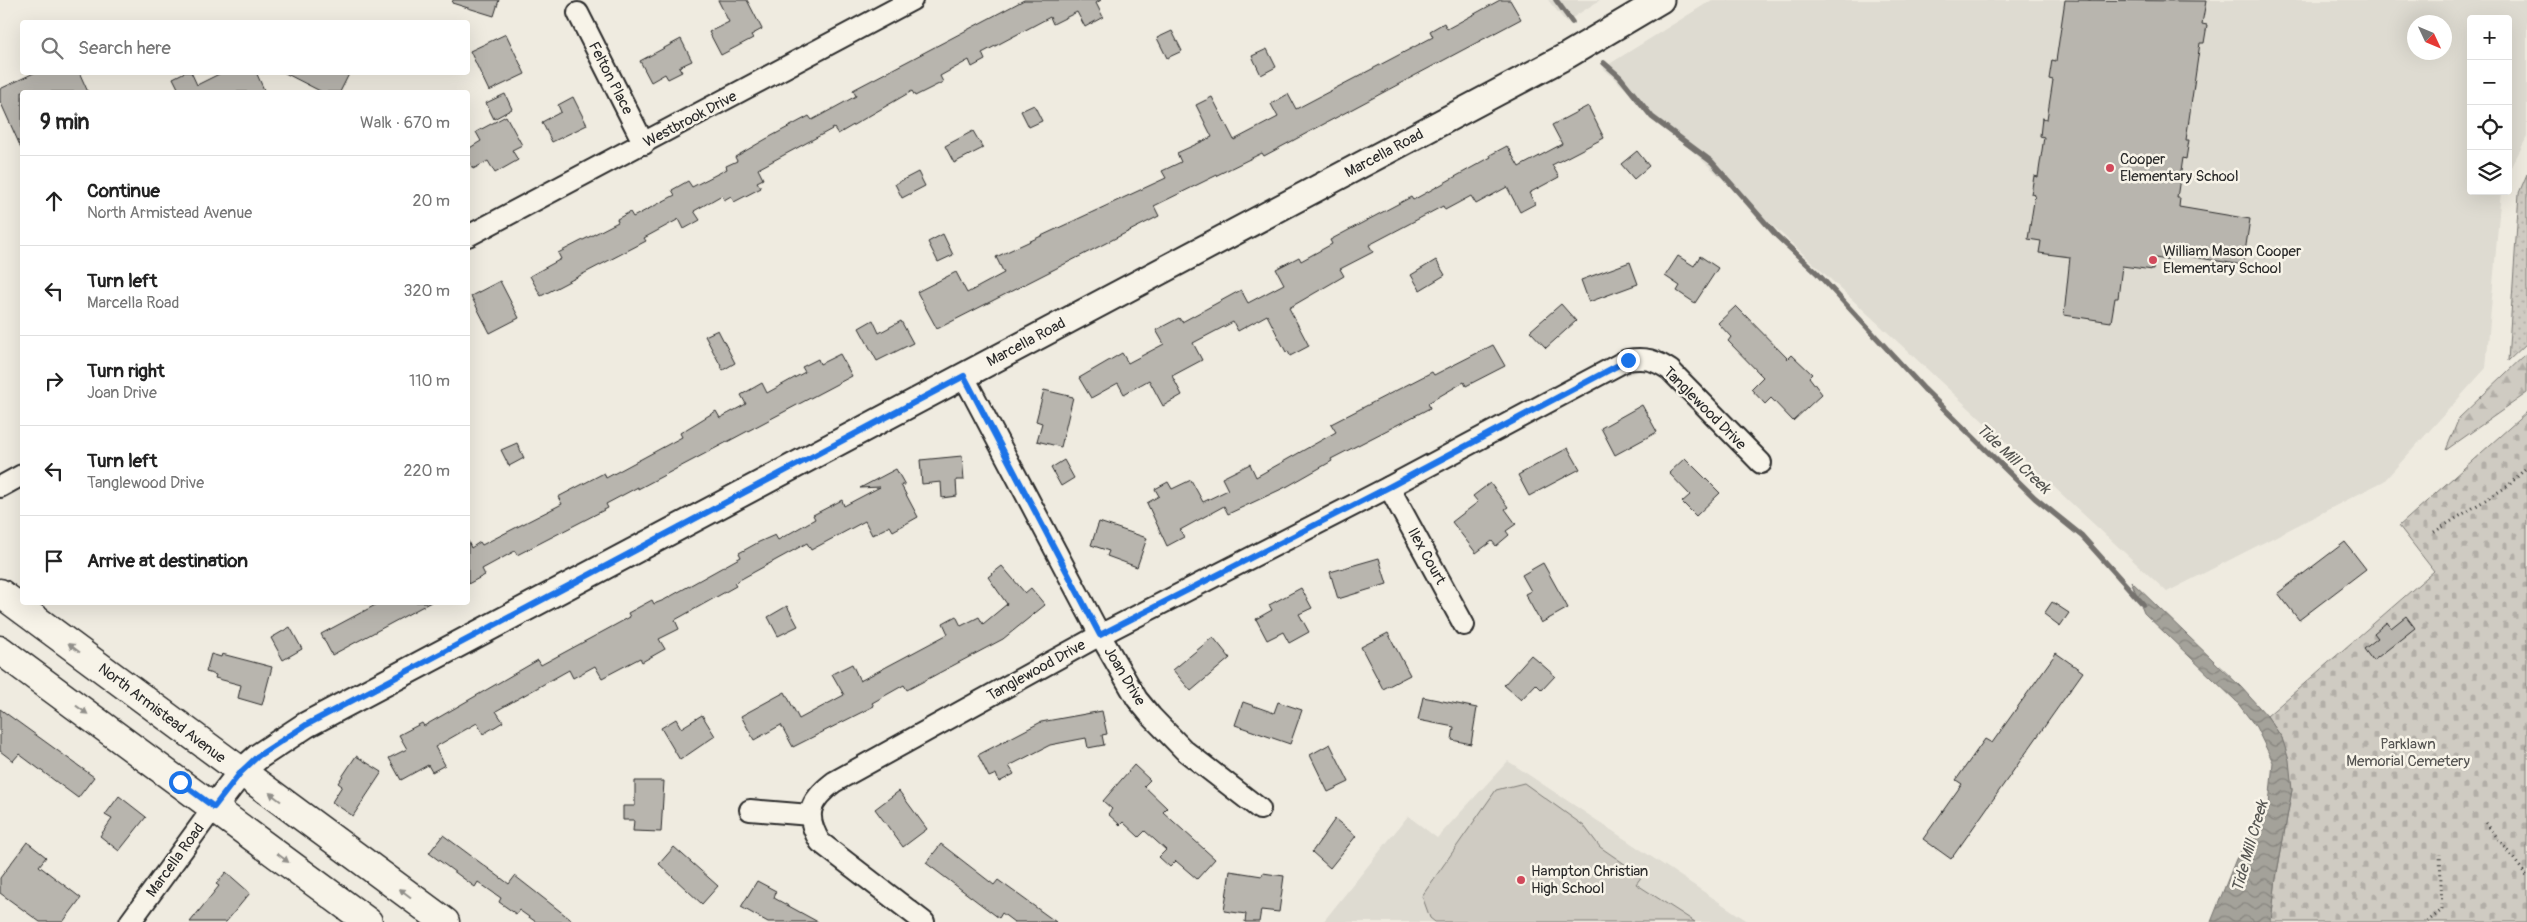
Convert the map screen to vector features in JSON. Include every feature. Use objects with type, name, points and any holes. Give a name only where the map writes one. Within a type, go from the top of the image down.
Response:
[{"type":"main road","name":"North Armistead Avenue","points":[[0,593],[444,922]]},
{"type":"main road","points":[[0,650],[368,922]]},
{"type":"street","name":"Westbrook Drive","points":[[470,235],[912,0]]},
{"type":"street","name":"Marcella Road","points":[[130,922],[241,772],[272,747],[306,725],[1559,59],[1661,0]]},
{"type":"street","name":"Felton Place","points":[[578,13],[644,144]]},
{"type":"street","name":"Tanglewood Drive","points":[[810,815],[814,802],[823,790],[834,782],[1100,635],[1389,487],[1628,360],[1644,358],[1657,361],[1670,370],[1761,463]]},
{"type":"street","name":"Joan Drive","points":[[964,376],[1100,635],[1137,699],[1150,716],[1184,750],[1260,809]]},
{"type":"street","points":[[0,487],[20,476]]},
{"type":"street","name":"Ilex Court","points":[[1389,487],[1464,625]]},
{"type":"street","points":[[750,810],[810,815],[812,828],[826,847],[924,922]]},
{"type":"path","points":[[2434,532],[2508,486],[2527,467]]},
{"type":"path","points":[[2486,824],[2527,876]]},
{"type":"path","points":[[2427,922],[2442,910],[2440,854]]},
{"type":"shaded area","points":[[1548,0],[1600,0],[1566,22]]},
{"type":"shaded area","name":"William Mason Cooper Elementary School","points":[[1712,0],[2527,0],[2527,137],[2512,165],[2512,15],[2467,15],[2467,195],[2501,195],[2486,368],[2384,481],[2167,592],[1603,68]]},
{"type":"shaded area","name":"Hampton Christian High School","points":[[1508,761],[1749,922],[1323,922],[1408,816],[1437,838]]},
{"type":"green space","points":[[2527,174],[2527,343],[2508,361],[2519,193]]},
{"type":"green space","points":[[2527,353],[2527,393],[2446,450],[2459,418]]},
{"type":"green space","name":"Parklawn Memorial Cemetery","points":[[2527,412],[2527,922],[2271,922],[2276,878],[2292,790],[2282,738],[2267,716],[2434,571],[2399,526]]},
{"type":"green space","name":"Hampton Christian High School","points":[[1524,783],[1584,826],[1600,847],[1642,876],[1636,884],[1695,922],[1435,922],[1430,918],[1422,896],[1496,790]]},
{"type":"water","points":[[2131,581],[2241,687],[2267,716],[2282,738],[2289,760],[2292,790],[2276,878],[2271,922],[2211,922],[2236,859],[2269,805],[2273,762],[2256,727],[2236,701],[2144,613]]},
{"type":"building","points":[[453,0],[499,0],[494,16],[452,3]]},
{"type":"building","points":[[718,0],[747,0],[762,29],[751,35],[753,38],[721,55],[709,32],[729,22]]},
{"type":"building","points":[[1024,0],[1101,0],[1096,3],[1103,17],[1085,27],[1077,12],[1053,24],[1050,17],[982,53],[985,60],[972,67],[969,60],[940,76],[943,82],[915,96],[912,91],[838,134],[834,128],[758,169],[763,179],[757,182],[761,188],[734,202],[731,196],[724,200],[722,195],[694,211],[700,220],[684,229],[679,219],[644,238],[646,241],[541,296],[530,276],[561,259],[558,253],[618,222],[617,219],[630,212],[633,217],[675,195],[672,190],[688,181],[692,187],[727,169],[726,166],[737,161],[735,157],[766,139],[809,116],[812,120],[856,96],[853,90]]},
{"type":"building","points":[[1500,0],[1510,0],[1521,19],[1264,156],[1262,153],[1154,206],[1159,216],[937,329],[917,292],[956,272],[967,293],[1004,273],[996,257],[1166,178],[1162,171],[1181,162],[1177,153],[1212,137],[1196,105],[1212,97],[1234,140],[1278,117],[1271,104],[1288,94],[1296,109],[1433,37],[1430,31],[1444,23],[1447,29]]},
{"type":"building","name":"Cooper Elementary School","points":[[2065,0],[2206,1],[2202,24],[2207,25],[2204,43],[2200,43],[2186,140],[2189,140],[2186,159],[2183,158],[2177,198],[2180,198],[2179,207],[2250,219],[2243,265],[2168,253],[2167,260],[2155,258],[2153,270],[2122,266],[2118,298],[2115,298],[2111,322],[2064,315],[2070,257],[2039,253],[2041,241],[2028,239],[2035,195],[2031,194],[2034,176],[2038,177],[2044,137],[2040,136],[2042,118],[2047,119],[2053,80],[2049,79],[2052,60],[2056,61]]},
{"type":"building","points":[[1172,31],[1182,51],[1167,58],[1157,38]]},
{"type":"building","points":[[506,34],[525,74],[489,91],[470,51]]},
{"type":"building","points":[[681,39],[692,61],[679,67],[682,72],[668,79],[665,74],[651,82],[640,61]]},
{"type":"building","points":[[1267,49],[1276,67],[1261,75],[1252,56]]},
{"type":"building","points":[[30,75],[80,75],[87,90],[20,90],[20,146],[0,101],[0,89]]},
{"type":"building","points":[[179,75],[192,75],[197,85],[217,75],[257,75],[264,90],[179,90],[173,78]]},
{"type":"building","points":[[289,75],[348,75],[341,90],[318,90]]},
{"type":"building","points":[[505,94],[512,109],[494,119],[486,103]]},
{"type":"building","points":[[573,97],[587,125],[552,142],[542,122],[561,112],[558,105]]},
{"type":"building","points":[[1034,105],[1042,121],[1029,127],[1021,111]]},
{"type":"building","points":[[1588,106],[1604,138],[1552,165],[1559,177],[1529,193],[1535,204],[1520,212],[1507,187],[1476,204],[1471,196],[1445,210],[1443,206],[1369,245],[1373,252],[1340,269],[1344,276],[1289,308],[1309,346],[1290,356],[1288,351],[1286,352],[1267,315],[1238,331],[1233,322],[1193,343],[1202,360],[1172,376],[1182,395],[1163,406],[1149,380],[1124,394],[1118,383],[1091,398],[1079,378],[1122,353],[1128,363],[1164,344],[1156,330],[1179,318],[1182,322],[1241,290],[1248,303],[1284,284],[1276,269],[1299,257],[1301,261],[1332,244],[1330,240],[1411,197],[1413,200],[1491,157],[1490,155],[1507,146],[1519,167],[1562,144],[1552,125]]},
{"type":"building","points":[[506,116],[522,145],[512,150],[518,160],[495,173],[488,161],[473,169],[470,163],[470,148],[481,141],[476,132]]},
{"type":"building","points":[[973,131],[983,148],[954,163],[945,146]]},
{"type":"building","points":[[1637,151],[1649,166],[1634,179],[1621,164]]},
{"type":"building","points":[[918,172],[925,186],[902,198],[895,184]]},
{"type":"building","points":[[943,234],[953,255],[938,262],[928,242]]},
{"type":"building","points":[[1678,256],[1694,266],[1700,256],[1718,268],[1695,303],[1677,291],[1680,286],[1665,276]]},
{"type":"building","points":[[1436,260],[1445,275],[1420,290],[1411,275]]},
{"type":"building","points":[[1630,262],[1638,284],[1589,302],[1581,280]]},
{"type":"building","points":[[500,281],[519,318],[490,333],[471,296]]},
{"type":"building","points":[[1561,304],[1576,321],[1546,348],[1530,331]]},
{"type":"building","points":[[1736,306],[1788,359],[1792,355],[1812,374],[1809,377],[1822,394],[1793,421],[1771,398],[1765,404],[1751,389],[1763,377],[1728,341],[1731,337],[1718,323]]},
{"type":"building","points":[[873,320],[879,333],[901,321],[913,343],[877,361],[859,328]]},
{"type":"building","points":[[718,330],[735,363],[723,370],[705,336]]},
{"type":"building","points":[[1493,345],[1505,366],[1466,386],[1464,382],[1428,403],[1430,408],[1331,459],[1332,461],[1288,486],[1228,514],[1224,506],[1180,530],[1184,537],[1167,546],[1147,503],[1159,496],[1155,489],[1168,482],[1172,489],[1191,480],[1203,502],[1228,490],[1222,478],[1250,464],[1256,477],[1336,432],[1331,424],[1432,372],[1434,375]]},
{"type":"building","points":[[840,354],[852,376],[606,504],[608,508],[517,555],[515,551],[482,569],[485,575],[470,583],[470,546],[471,548],[480,542],[482,545],[562,504],[558,497],[604,473],[606,478],[682,437],[680,433],[716,411],[720,418],[746,404],[741,395],[762,383],[767,393],[805,372],[802,367],[818,359],[820,364]]},
{"type":"building","points":[[1044,390],[1073,397],[1061,447],[1037,441],[1042,423],[1036,421]]},
{"type":"building","points":[[1642,405],[1657,432],[1615,455],[1601,428]]},
{"type":"building","points":[[517,443],[524,458],[509,466],[501,450]]},
{"type":"building","points":[[1568,448],[1580,469],[1529,496],[1518,475]]},
{"type":"building","points":[[962,456],[964,480],[956,480],[957,496],[942,498],[941,482],[922,484],[920,460]]},
{"type":"building","points":[[1685,458],[1720,493],[1696,516],[1682,502],[1690,495],[1669,473]]},
{"type":"building","points":[[1064,460],[1074,478],[1061,486],[1051,468]]},
{"type":"building","points":[[896,469],[905,485],[901,485],[918,517],[893,531],[890,526],[872,535],[865,521],[811,550],[807,543],[734,583],[736,586],[675,620],[679,629],[659,639],[665,649],[642,662],[640,658],[602,678],[595,666],[573,678],[569,670],[496,711],[503,722],[483,734],[477,723],[435,747],[445,765],[432,772],[428,765],[401,780],[389,758],[407,749],[399,735],[422,723],[424,726],[538,660],[541,665],[630,617],[628,613],[652,600],[654,604],[664,600],[741,557],[739,553],[759,542],[775,535],[778,540],[815,519],[813,515],[842,500],[844,506],[880,487],[860,488]]},
{"type":"building","points":[[1490,483],[1508,507],[1505,509],[1516,524],[1506,531],[1509,535],[1496,546],[1492,541],[1476,553],[1452,522],[1478,502],[1473,496]]},
{"type":"building","points":[[1099,522],[1147,538],[1137,567],[1107,556],[1109,551],[1091,545]]},
{"type":"building","points":[[2345,542],[2366,569],[2299,620],[2278,593]]},
{"type":"building","points":[[1379,558],[1387,584],[1338,599],[1330,572]]},
{"type":"building","points":[[1543,563],[1568,608],[1541,623],[1525,594],[1531,591],[1522,575]]},
{"type":"building","points":[[1002,566],[1025,593],[1031,588],[1045,605],[1003,639],[907,690],[904,685],[872,703],[874,706],[793,747],[781,725],[754,740],[741,716],[785,692],[799,719],[844,695],[832,674],[852,664],[860,681],[948,634],[943,623],[956,616],[961,626],[979,617],[983,624],[1007,604],[988,577]]},
{"type":"building","points":[[1301,588],[1312,608],[1299,614],[1309,632],[1289,643],[1283,632],[1267,640],[1256,619],[1272,610],[1269,605]]},
{"type":"building","points":[[2052,602],[2069,613],[2060,626],[2044,614]]},
{"type":"building","points":[[375,605],[425,605],[332,655],[321,634]]},
{"type":"building","points":[[787,606],[798,626],[778,636],[768,617]]},
{"type":"building","points":[[2406,616],[2415,628],[2373,661],[2364,649],[2378,638],[2374,633],[2387,622],[2391,628]]},
{"type":"building","points":[[290,627],[302,649],[283,660],[271,638]]},
{"type":"building","points":[[1388,633],[1410,675],[1383,689],[1361,647]]},
{"type":"building","points":[[1213,637],[1230,658],[1191,691],[1173,670]]},
{"type":"building","points":[[2056,653],[2083,672],[1951,859],[1923,839],[1962,784],[1956,780],[1985,739],[1992,743]]},
{"type":"building","points":[[211,654],[221,657],[222,654],[272,667],[262,705],[238,698],[241,685],[215,678],[216,675],[206,672]]},
{"type":"building","points":[[1531,655],[1555,676],[1542,690],[1536,684],[1521,700],[1504,685]]},
{"type":"building","points":[[1423,697],[1477,708],[1471,744],[1452,740],[1454,727],[1418,720]]},
{"type":"building","points":[[1243,702],[1274,713],[1278,702],[1302,710],[1290,744],[1235,725]]},
{"type":"building","points":[[0,709],[94,777],[78,798],[19,754],[13,761],[0,751]]},
{"type":"building","points":[[1102,711],[1107,734],[1102,735],[1104,745],[1088,748],[1086,738],[1050,745],[1009,766],[1014,774],[999,782],[996,774],[989,777],[978,755],[1041,722]]},
{"type":"building","points":[[702,715],[715,736],[680,760],[661,728],[676,719],[681,728]]},
{"type":"building","points":[[1330,744],[1349,782],[1328,792],[1310,755]]},
{"type":"building","points":[[356,756],[382,772],[353,816],[332,802],[342,786],[338,783]]},
{"type":"building","points":[[1134,765],[1150,780],[1144,786],[1167,808],[1163,812],[1215,859],[1197,879],[1176,861],[1170,867],[1159,857],[1166,850],[1145,831],[1139,837],[1123,822],[1120,825],[1108,814],[1112,809],[1103,801]]},
{"type":"building","points":[[635,781],[664,781],[661,832],[633,831],[634,820],[623,820],[623,806],[635,806]]},
{"type":"building","points":[[899,791],[927,829],[903,847],[875,809]]},
{"type":"building","points":[[119,796],[146,817],[119,851],[100,836],[112,819],[105,815]]},
{"type":"building","points":[[1335,819],[1356,836],[1330,868],[1312,852]]},
{"type":"building","points":[[443,835],[509,884],[515,876],[574,922],[536,922],[519,910],[516,914],[499,902],[501,898],[478,882],[475,887],[429,853]]},
{"type":"building","points":[[27,842],[46,857],[39,866],[81,898],[63,922],[40,922],[0,893],[0,878]]},
{"type":"building","points":[[941,844],[994,885],[998,880],[1056,922],[1014,922],[1002,913],[999,918],[926,863]]},
{"type":"building","points":[[674,847],[718,886],[702,904],[659,864]]},
{"type":"building","points":[[1230,871],[1262,876],[1263,873],[1284,876],[1279,912],[1261,910],[1259,922],[1245,922],[1246,914],[1224,911]]},
{"type":"building","points":[[226,872],[250,893],[226,922],[190,922],[219,886],[216,884]]},
{"type":"building","points":[[757,881],[776,891],[774,898],[818,922],[768,922],[741,907]]},
{"type":"waterway","name":"Tide Mill Creek","points":[[1556,0],[1572,22]]},
{"type":"waterway","name":"Tide Mill Creek","points":[[1604,63],[1620,77],[1652,117],[1712,162],[1777,236],[1817,273],[1924,389],[2035,498],[2082,536],[2143,604]]},
{"type":"place","name":"Cooper Elementary School","points":[[2110,168]]},
{"type":"place","name":"William Mason Cooper Elementary School","points":[[2153,260]]},
{"type":"place","name":"Hampton Christian High School","points":[[1521,880]]},
{"type":"route","points":[[180,782],[214,807],[241,772],[258,756],[306,725],[964,376],[1100,635],[1389,487],[1628,360]]}]
